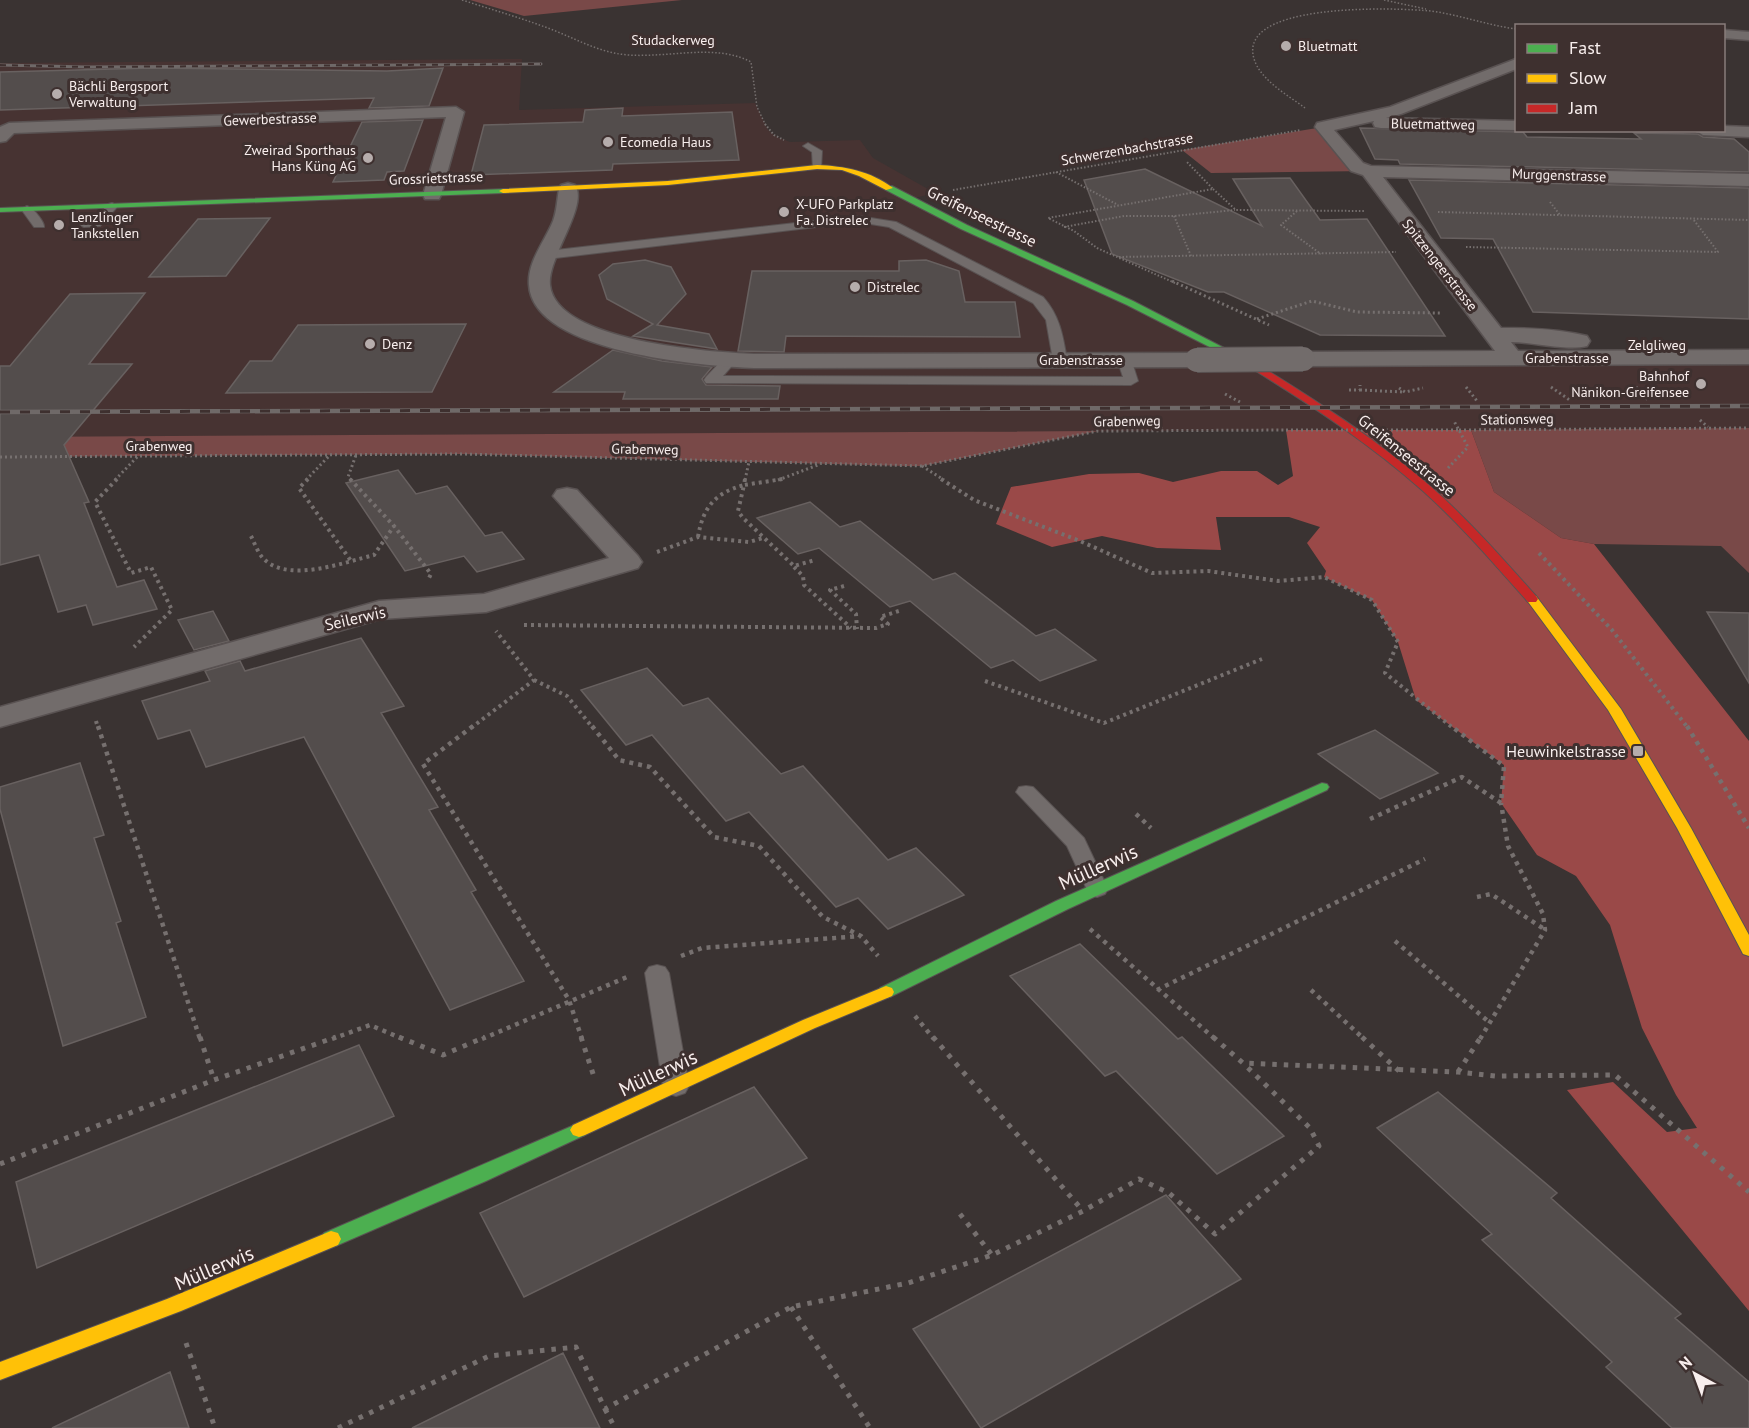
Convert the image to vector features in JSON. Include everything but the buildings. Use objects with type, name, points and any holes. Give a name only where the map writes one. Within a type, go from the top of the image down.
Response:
[{"type":"street","points":[[1725,34],[1749,36]]},
{"type":"street","points":[[1323,127],[1395,111],[1515,64]]},
{"type":"street","name":"Gewerbestrasse","points":[[0,137],[9,128],[456,112],[432,195]]},
{"type":"street","name":"Bluetmattweg","points":[[1349,122],[1515,126]]},
{"type":"street","name":"Spitzengeerstrasse","points":[[1323,127],[1357,167],[1369,171],[1511,358]]},
{"type":"street","points":[[1725,131],[1749,132]]},
{"type":"street","points":[[1715,164],[1730,179]]},
{"type":"street","name":"Grossrietstrasse","points":[[0,210],[568,189],[668,183],[817,167],[843,168],[870,178]]},
{"type":"street","name":"Murggenstrasse","points":[[1369,171],[1749,180]]},
{"type":"street","name":"Greifenseestrasse","points":[[870,178],[963,227],[1130,303],[1248,362],[1303,396],[1369,442],[1426,488],[1478,538],[1540,608],[1614,710],[1684,828],[1749,950]]},
{"type":"street","name":"Grabenstrasse","points":[[568,189],[565,213],[547,255],[540,279],[540,292],[548,305],[586,332],[642,349],[682,356],[731,359],[1060,360],[1749,357]]},
{"type":"street","name":"Zelgliweg","points":[[1494,335],[1533,335],[1605,345],[1749,344]]},
{"type":"street","points":[[567,496],[628,562]]},
{"type":"street","name":"Seilerwis","points":[[0,717],[379,610],[415,608],[488,614],[628,562]]},
{"type":"street","name":"Müllerwis","points":[[0,1371],[174,1305],[421,1201],[608,1118],[809,1024],[897,987],[1062,905],[1322,787]]},
{"type":"lane","points":[[808,146],[818,151],[817,167]]},
{"type":"lane","points":[[84,224],[96,224],[112,206]]},
{"type":"lane","points":[[27,209],[40,225]]},
{"type":"lane","points":[[547,255],[765,229],[876,219],[898,226],[1038,300],[1049,310],[1055,323],[1060,360]]},
{"type":"lane","points":[[731,359],[711,380],[1131,381],[1124,359]]},
{"type":"lane","points":[[1026,792],[1076,843],[1097,889]]},
{"type":"lane","points":[[654,969],[676,1086]]},
{"type":"path","name":"Studackerweg","points":[[462,0],[553,29],[608,54],[728,55],[745,58],[751,62],[755,103],[768,130],[777,137],[808,146]]},
{"type":"path","points":[[1384,0],[1515,29]]},
{"type":"path","points":[[1323,127],[1323,122],[1271,81],[1257,64],[1254,57],[1255,43],[1263,30],[1284,19],[1314,13],[1436,12]]},
{"type":"path","name":"Schwerzenbachstrasse","points":[[946,191],[1323,127]]},
{"type":"path","points":[[1185,161],[1236,210]]},
{"type":"path","points":[[1056,172],[1118,206]]},
{"type":"path","points":[[1213,189],[1048,218],[1074,231],[1097,248],[1277,328]]},
{"type":"path","points":[[1063,227],[1124,216],[1174,216],[1236,210],[1398,211],[1749,220]]},
{"type":"path","points":[[1298,210],[1281,225],[1322,255]]},
{"type":"path","points":[[1174,216],[1191,256]]},
{"type":"path","points":[[1117,257],[1322,255],[1428,249],[1719,252],[1693,219]]},
{"type":"path","points":[[1257,319],[1312,301],[1357,312],[1478,314]]},
{"type":"path","points":[[1466,386],[1477,401]]},
{"type":"path","points":[[1636,387],[1649,401]]},
{"type":"path","points":[[1360,390],[1405,392]]},
{"type":"path","points":[[1700,420],[1708,428]]},
{"type":"path","points":[[1446,470],[1468,447],[1454,421]]},
{"type":"path","points":[[1159,422],[1162,431]]},
{"type":"path","name":"Stationsweg","points":[[1286,430],[1749,428]]},
{"type":"path","name":"Grabenweg","points":[[0,457],[461,454],[922,466],[1098,431],[1286,430]]},
{"type":"path","points":[[329,455],[299,489],[351,561]]},
{"type":"path","points":[[356,455],[348,477],[394,526],[431,574],[415,608]]},
{"type":"path","points":[[132,648],[172,610],[151,567],[130,573],[95,502],[138,456]]},
{"type":"path","points":[[749,462],[738,511],[803,576],[804,585],[852,629]]},
{"type":"path","points":[[698,537],[701,516],[717,496],[744,485],[780,480],[822,464]]},
{"type":"path","points":[[922,466],[974,500],[1080,541],[1152,573],[1208,571],[1278,581],[1324,578],[1372,600],[1398,642],[1385,673],[1416,700],[1504,766],[1501,803],[1508,846],[1543,914],[1545,930],[1458,1072]]},
{"type":"path","points":[[251,536],[265,561],[279,568],[307,569],[374,555],[394,526]]},
{"type":"path","points":[[628,562],[698,537],[749,542],[763,538]]},
{"type":"path","points":[[794,566],[815,560]]},
{"type":"path","points":[[844,585],[830,590],[856,614],[857,628]]},
{"type":"path","points":[[488,614],[852,629],[876,628],[888,624],[880,617],[902,610]]},
{"type":"path","points":[[488,614],[534,680],[567,696],[619,760],[650,767],[714,837],[759,846],[824,917],[861,936],[897,987],[1083,1211]]},
{"type":"path","points":[[985,681],[1104,723],[1262,659]]},
{"type":"path","points":[[534,680],[423,764],[569,1000],[608,1118]]},
{"type":"path","points":[[93,713],[214,1080]]},
{"type":"path","points":[[1370,819],[1462,777],[1501,803]]},
{"type":"path","points":[[1158,990],[1425,859]]},
{"type":"path","points":[[1477,897],[1491,894],[1545,930]]},
{"type":"path","points":[[605,1409],[790,1307],[909,1283],[992,1255],[1083,1211],[1139,1179],[1169,1193],[1215,1234],[1319,1146],[1310,1128],[1243,1063],[1062,905]]},
{"type":"path","points":[[0,1164],[214,1080],[370,1025],[443,1055],[569,1000],[654,969],[702,948],[861,936]]},
{"type":"path","points":[[1395,941],[1490,1023]]},
{"type":"path","points":[[1311,990],[1400,1071]]},
{"type":"path","points":[[1243,1063],[1458,1072],[1495,1076],[1615,1075],[1749,1192]]},
{"type":"path","points":[[960,1214],[992,1255]]},
{"type":"path","points":[[174,1305],[215,1428]]},
{"type":"path","points":[[790,1307],[870,1428]]},
{"type":"path","points":[[338,1428],[489,1356],[576,1347],[615,1428]]},
{"type":"shaded area","points":[[470,0],[682,0],[524,16]]},
{"type":"shaded area","points":[[522,59],[519,110],[755,103],[768,130],[777,137],[790,142],[860,140],[873,158],[935,193],[910,199],[1248,362],[1749,357],[1749,428],[0,437],[0,63]]},
{"type":"shaded area","points":[[1323,127],[1369,171],[1211,173],[1182,150]]},
{"type":"shaded area","points":[[1749,428],[1749,573],[1721,546],[1594,544],[1561,538],[1494,492],[1471,430]]},
{"type":"shaded area","points":[[1286,430],[1471,430],[1494,492],[1561,538],[1594,544],[1749,741],[1749,1311],[1567,1090],[1613,1082],[1667,1132],[1697,1128],[1676,1095],[1642,1028],[1610,925],[1576,876],[1537,855],[1501,803],[1504,765],[1416,700],[1398,642],[1372,600],[1324,577],[1326,571],[1307,543],[1320,527],[1289,517],[1216,517],[1221,550],[1157,548],[1102,536],[1052,547],[996,524],[1011,487],[1089,474],[1139,473],[1173,482],[1221,471],[1257,471],[1278,485],[1293,476]]},
{"type":"shaded area","points":[[1098,431],[922,466],[461,454],[0,457],[0,437]]},
{"type":"railway","points":[[0,65],[87,67],[541,64]]},
{"type":"railway","points":[[0,412],[1749,406]]},
{"type":"traffic: fast","points":[[889,188],[964,227],[1130,303],[1254,366]]},
{"type":"traffic: fast","points":[[0,210],[503,191]]},
{"type":"traffic: fast","points":[[886,992],[1062,905],[1322,787]]},
{"type":"traffic: fast","points":[[331,1239],[479,1176],[579,1130]]},
{"type":"traffic: slow","points":[[503,191],[668,183],[817,167],[843,168],[862,174],[889,188]]},
{"type":"traffic: slow","points":[[1532,599],[1614,709],[1684,828],[1749,950]]},
{"type":"traffic: slow","points":[[579,1130],[809,1024],[886,992]]},
{"type":"traffic: slow","points":[[0,1371],[174,1305],[331,1239]]},
{"type":"traffic: jam","points":[[1254,366],[1342,423],[1405,470],[1453,514],[1532,599]]},
{"type":"place","name":"Bluetmatt","points":[[1286,46]]},
{"type":"place","name":"Bächli Bergsport Verwaltung","points":[[57,94]]},
{"type":"place","name":"Ecomedia Haus","points":[[608,142]]},
{"type":"place","name":"Zweirad Sporthaus Hans Küng AG","points":[[368,158]]},
{"type":"place","name":"X-UFO Parkplatz Fa. Distrelec","points":[[784,212]]},
{"type":"place","name":"Lenzlinger Tankstellen","points":[[59,225]]},
{"type":"place","name":"Distrelec","points":[[855,287]]},
{"type":"place","name":"Denz","points":[[370,344]]},
{"type":"place","name":"Bahnhof Nänikon-Greifensee","points":[[1701,384]]},
{"type":"place","name":"Heuwinkelstrasse","points":[[1638,751]]}]
